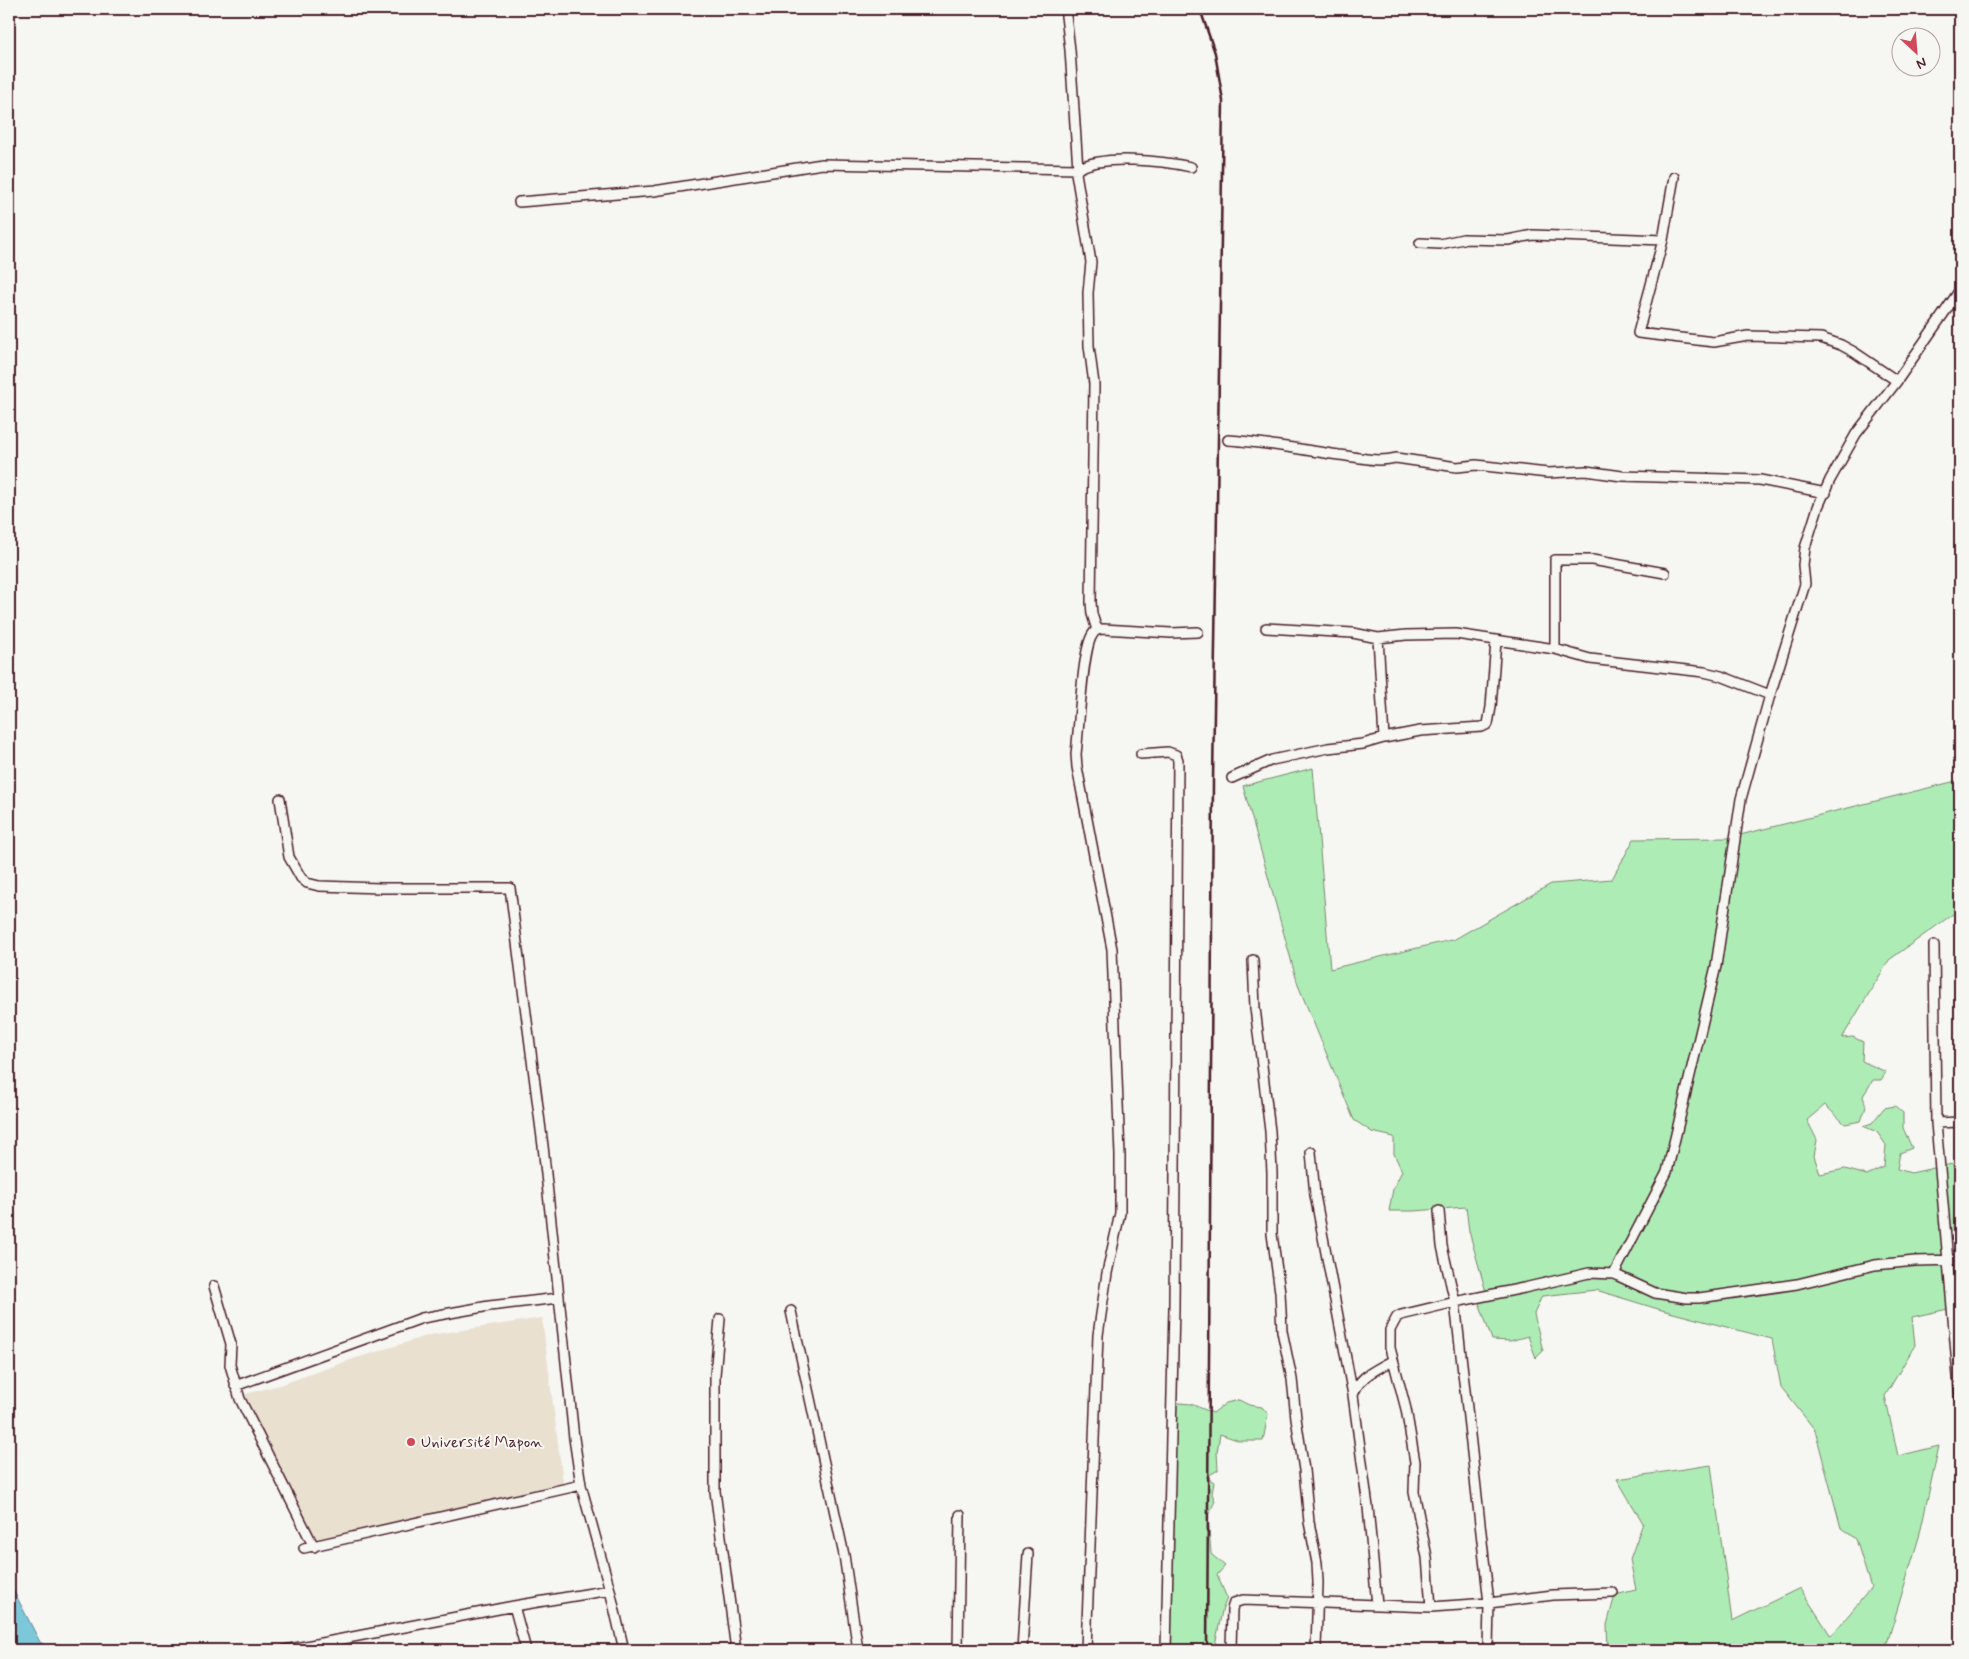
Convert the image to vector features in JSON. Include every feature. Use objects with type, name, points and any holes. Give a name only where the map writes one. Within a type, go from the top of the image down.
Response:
[{"type":"street","points":[[1066,16],[1078,168],[1076,173],[1091,262],[1088,293],[1089,346],[1094,384],[1091,602],[1092,614],[1097,630]]},
{"type":"street","points":[[519,202],[654,191],[822,164],[1078,168],[1087,164],[1127,160],[1162,162],[1191,167]]},
{"type":"street","points":[[1674,177],[1662,240],[1638,333],[1714,342],[1748,336],[1822,338],[1854,352],[1897,380]]},
{"type":"street","points":[[1420,243],[1440,244],[1463,239],[1508,240],[1533,235],[1662,240]]},
{"type":"street","points":[[1614,1274],[1667,1172],[1716,966],[1741,799],[1770,695],[1805,584],[1803,565],[1805,548],[1818,507],[1826,493],[1830,480],[1856,434],[1897,380],[1960,290]]},
{"type":"street","points":[[1228,440],[1263,442],[1303,451],[1361,459],[1387,460],[1396,458],[1457,467],[1476,465],[1548,473],[1586,471],[1622,476],[1760,480],[1826,493]]},
{"type":"street","points":[[1555,649],[1555,560],[1599,560],[1665,572]]},
{"type":"street","points":[[1086,1650],[1098,1335],[1107,1273],[1120,1213],[1120,1150],[1112,948],[1076,754],[1085,660],[1090,639],[1097,630],[1103,628],[1171,633],[1198,632]]},
{"type":"street","points":[[1266,628],[1353,633],[1378,638],[1406,635],[1456,634],[1555,649],[1590,659],[1704,672],[1721,676],[1770,695]]},
{"type":"street","points":[[1378,638],[1384,738]]},
{"type":"street","points":[[1232,778],[1272,760],[1328,748],[1363,744],[1384,738],[1420,732],[1482,728],[1488,724],[1492,707],[1496,641]]},
{"type":"street","points":[[1141,754],[1168,752],[1176,754],[1178,760],[1174,1308],[1171,1356],[1166,1650]]},
{"type":"street","points":[[280,799],[289,858],[301,878],[307,883],[319,886],[380,888],[510,888],[543,1146],[567,1384],[581,1485],[610,1590],[624,1650]]},
{"type":"street","points":[[1934,946],[1936,1123],[1960,1399]]},
{"type":"street","points":[[1253,960],[1255,1008],[1270,1131],[1272,1234],[1278,1269],[1282,1331],[1292,1380],[1309,1522],[1317,1563],[1316,1650]]},
{"type":"street","points":[[1936,1123],[1960,1122]]},
{"type":"street","points":[[1311,1152],[1315,1195],[1353,1395],[1368,1507],[1376,1605]]},
{"type":"street","points":[[1439,1211],[1442,1246],[1455,1302],[1489,1603],[1488,1650]]},
{"type":"street","points":[[1431,1607],[1427,1557],[1414,1492],[1415,1462],[1406,1409],[1393,1360],[1390,1333],[1397,1317],[1406,1313],[1516,1290],[1589,1272],[1614,1274],[1655,1294],[1699,1298],[1798,1284],[1875,1265],[1915,1261],[1960,1260]]},
{"type":"street","points":[[214,1286],[231,1344],[230,1365],[235,1386],[244,1408],[314,1546]]},
{"type":"street","points":[[235,1386],[422,1318],[489,1306],[559,1298]]},
{"type":"street","points":[[791,1311],[844,1555],[858,1650]]},
{"type":"street","points":[[720,1319],[715,1375],[715,1491],[736,1650]]},
{"type":"street","points":[[1353,1395],[1357,1384],[1362,1379],[1393,1360]]},
{"type":"street","points":[[304,1548],[581,1485]]},
{"type":"street","points":[[958,1650],[960,1515]]},
{"type":"street","points":[[1022,1650],[1028,1554]]},
{"type":"street","points":[[287,1650],[514,1606],[610,1590]]},
{"type":"street","points":[[1231,1650],[1232,1610],[1234,1603],[1243,1600],[1431,1607],[1489,1603],[1553,1595],[1613,1593]]},
{"type":"street","points":[[514,1606],[526,1650]]},
{"type":"shaded area","name":"Université Mapon","points":[[542,1318],[564,1490],[309,1546],[245,1394],[280,1385],[353,1359],[430,1335]]},
{"type":"green space","points":[[1313,768],[1330,969],[1455,939],[1551,884],[1612,879],[1634,839],[1728,838],[1960,780],[1960,909],[1889,960],[1842,1038],[1853,1037],[1863,1042],[1862,1061],[1886,1072],[1881,1080],[1873,1080],[1863,1096],[1866,1107],[1861,1121],[1845,1124],[1825,1105],[1807,1120],[1817,1140],[1814,1156],[1820,1174],[1845,1169],[1867,1175],[1884,1167],[1886,1145],[1877,1132],[1863,1126],[1872,1123],[1884,1108],[1895,1106],[1903,1113],[1903,1128],[1912,1148],[1900,1153],[1897,1169],[1911,1173],[1952,1164],[1960,1178],[1960,1219],[1943,1241],[1948,1309],[1912,1317],[1915,1345],[1885,1396],[1898,1456],[1939,1446],[1919,1537],[1885,1650],[1608,1650],[1607,1625],[1615,1595],[1636,1590],[1630,1559],[1643,1523],[1617,1479],[1711,1465],[1732,1621],[1800,1588],[1831,1636],[1871,1588],[1856,1539],[1841,1528],[1815,1430],[1781,1387],[1772,1339],[1658,1309],[1596,1290],[1542,1296],[1534,1314],[1543,1351],[1536,1358],[1528,1336],[1510,1341],[1492,1340],[1479,1302],[1486,1292],[1469,1231],[1466,1207],[1389,1211],[1393,1189],[1402,1171],[1394,1154],[1394,1137],[1372,1132],[1354,1120],[1298,985],[1243,786]]},
{"type":"green space","points":[[1239,1400],[1249,1405],[1262,1407],[1268,1414],[1263,1441],[1240,1441],[1220,1434],[1217,1452],[1218,1470],[1206,1477],[1214,1482],[1212,1494],[1215,1501],[1208,1515],[1211,1554],[1225,1566],[1217,1575],[1227,1598],[1222,1611],[1214,1650],[1166,1650],[1168,1483],[1166,1454],[1168,1432],[1166,1411],[1168,1402],[1191,1404],[1213,1413],[1226,1403]]},
{"type":"water","points":[[9,1582],[40,1642],[51,1650],[9,1650]]},
{"type":"railway","points":[[1200,9],[1215,53],[1223,101],[1213,780],[1207,1650]]},
{"type":"place","name":"Université Mapon","points":[[411,1442]]}]
